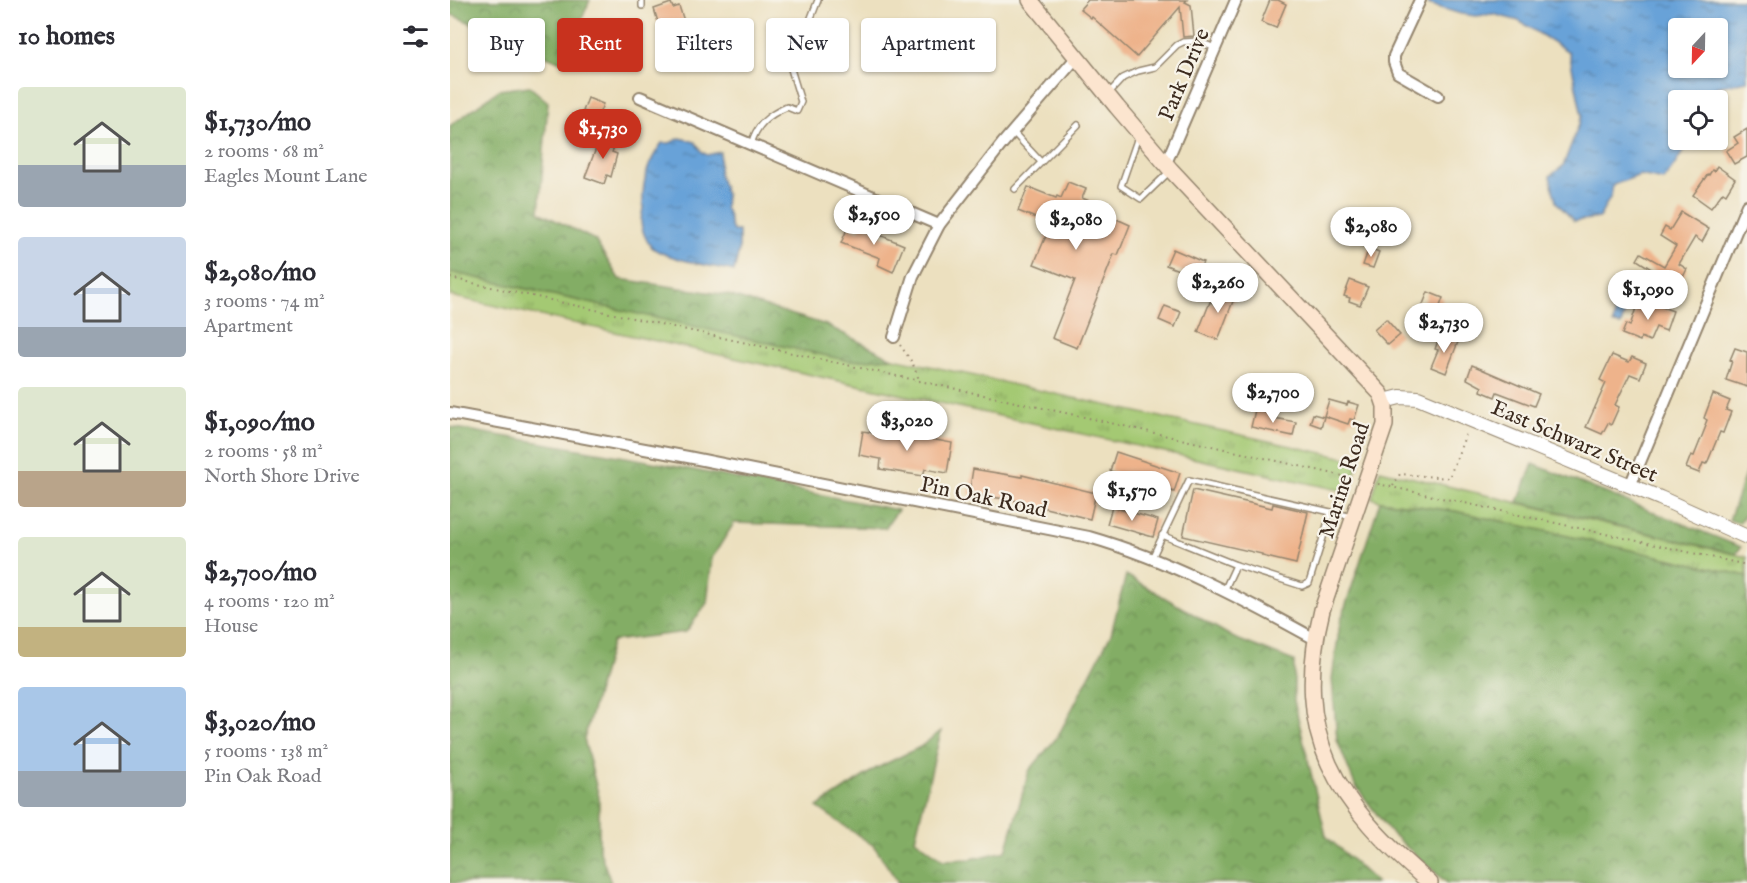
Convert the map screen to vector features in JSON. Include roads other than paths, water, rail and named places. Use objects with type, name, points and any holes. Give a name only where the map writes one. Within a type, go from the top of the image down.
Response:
[{"type":"main road","name":"Marine Road","points":[[1030,0],[1168,166],[1376,387],[1384,401],[1385,425],[1322,610],[1315,639],[1312,670],[1314,714],[1328,762],[1350,803],[1388,846],[1430,883]]},
{"type":"street","name":"Park Drive","points":[[1168,166],[1236,0]]},
{"type":"street","points":[[1420,0],[1394,56],[1394,62],[1398,74],[1438,96]]},
{"type":"street","points":[[894,337],[913,276],[939,225],[1076,58]]},
{"type":"street","points":[[640,97],[939,225]]},
{"type":"street","points":[[1630,486],[1747,205]]},
{"type":"street","name":"East Schwarz Street","points":[[1384,401],[1400,397],[1418,398],[1747,537]]},
{"type":"street","name":"Pin Oak Road","points":[[450,414],[688,457],[1089,537],[1152,558],[1224,591],[1315,639]]},
{"type":"lane","points":[[751,145],[754,133],[763,121],[787,107],[797,111],[801,102],[791,69],[819,0]]},
{"type":"lane","points":[[1107,95],[1123,78],[1155,67],[1183,42],[1198,41],[1215,48]]},
{"type":"lane","points":[[1015,189],[1078,125]]},
{"type":"lane","points":[[1013,132],[1041,162]]},
{"type":"lane","points":[[1139,133],[1121,186],[1141,199],[1168,166]]},
{"type":"lane","points":[[1152,558],[1189,480],[1354,517]]},
{"type":"lane","points":[[1162,536],[1236,565],[1302,586],[1309,583],[1331,512]]},
{"type":"lane","points":[[1224,591],[1236,565]]},
{"type":"water","points":[[1430,0],[1747,0],[1747,81],[1716,87],[1712,90],[1668,90],[1668,150],[1684,150],[1678,161],[1663,180],[1640,175],[1613,185],[1611,196],[1599,218],[1574,221],[1556,202],[1550,176],[1563,166],[1582,116],[1569,52],[1519,21],[1493,14],[1476,16],[1428,4]]},
{"type":"water","points":[[680,138],[695,142],[707,155],[720,152],[719,174],[726,195],[725,208],[733,231],[739,231],[739,251],[734,271],[665,254],[651,246],[644,234],[641,221],[647,171],[662,143],[670,143]]},
{"type":"water","points":[[1614,301],[1628,303],[1621,325],[1613,324]]}]
